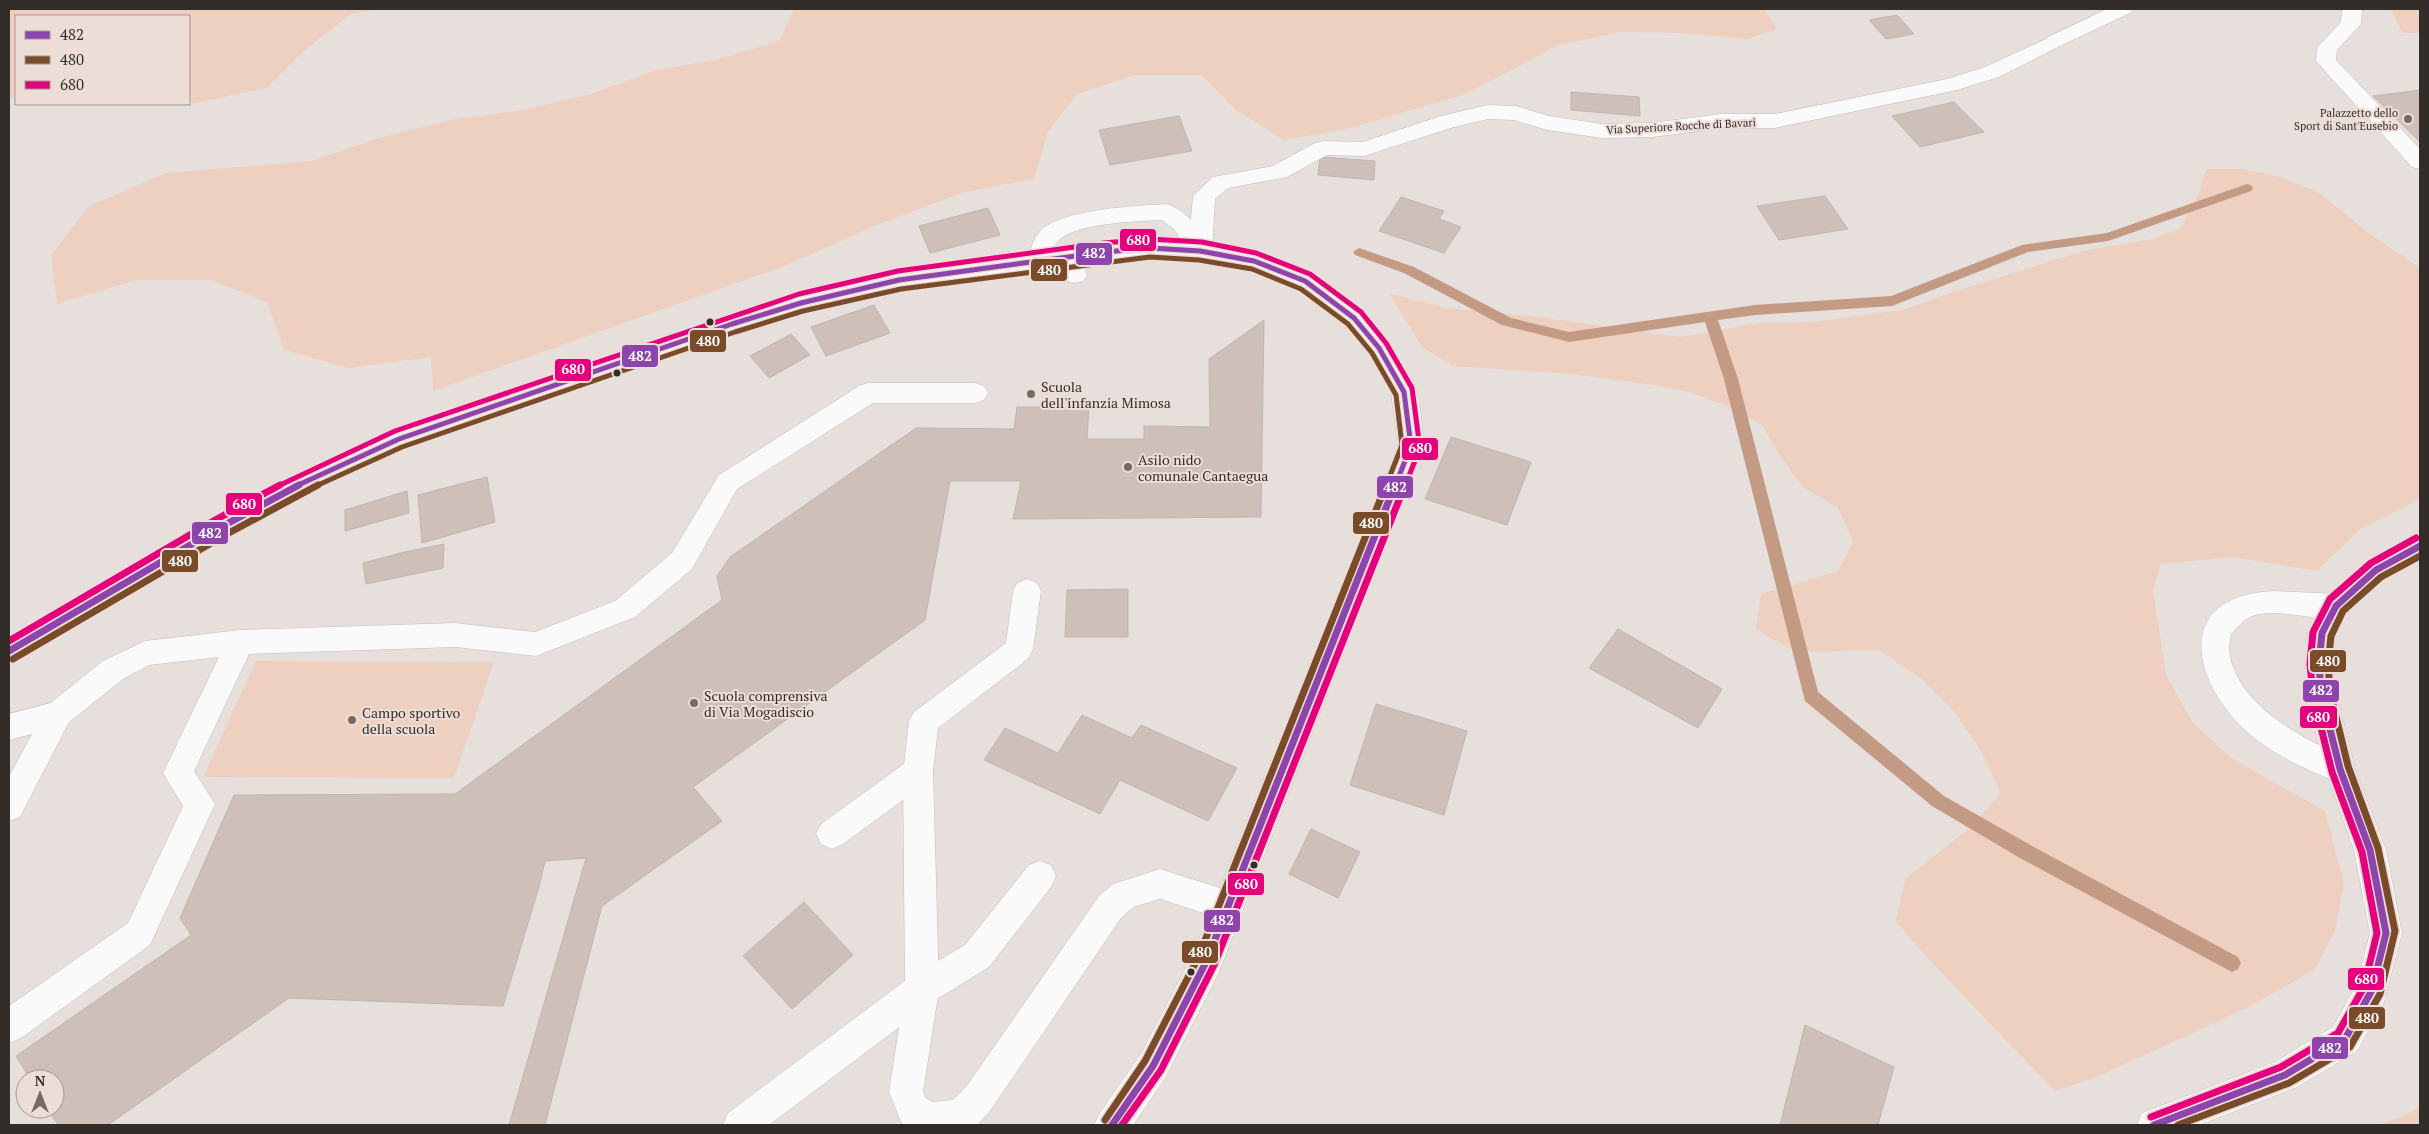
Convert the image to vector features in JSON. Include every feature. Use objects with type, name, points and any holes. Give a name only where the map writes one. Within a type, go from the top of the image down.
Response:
[{"type":"street","name":"Via Superiore Rocche di Bavari","points":[[1200,251],[1204,196],[1221,182],[1279,172],[1323,148],[1364,149],[1449,121],[1488,112],[1516,113],[1547,124],[1602,131],[1652,130],[1721,121],[1775,121],[1950,85],[1992,72],[2123,9]]},
{"type":"street","points":[[2352,9],[2350,24],[2327,48],[2326,61],[2420,162]]},
{"type":"street","points":[[1040,260],[1043,244],[1052,233],[1070,223],[1146,213],[1166,212],[1182,223],[1200,251]]},
{"type":"street","points":[[9,651],[221,526],[308,480],[399,439],[722,327],[801,303],[899,280],[1040,260],[1073,266],[1150,248],[1200,251],[1254,261],[1305,281],[1354,318],[1379,348],[1404,392],[1412,446],[1206,962],[1152,1066],[1112,1125]]},
{"type":"street","points":[[13,793],[58,714],[112,670],[144,653],[240,642],[455,636],[536,644],[625,610],[682,561],[728,482],[868,394],[975,394]]},
{"type":"street","points":[[2154,1125],[2285,1075],[2345,1039],[2372,990],[2386,933],[2370,850],[2340,769],[2321,693],[2319,664],[2322,633],[2336,606],[2376,570],[2420,546]]},
{"type":"street","points":[[1027,591],[1019,650],[924,721],[918,771],[922,989],[906,1092],[913,1110],[926,1120],[945,1120],[963,1116],[978,1099],[1110,907],[1124,895],[1160,884],[1228,905]]},
{"type":"street","points":[[2336,606],[2298,603],[2242,607],[2217,629],[2215,656],[2228,690],[2248,714],[2280,739],[2310,757],[2340,769]]},
{"type":"street","points":[[9,1026],[139,934],[200,804],[178,773],[240,642]]},
{"type":"street","points":[[9,727],[58,714]]},
{"type":"street","points":[[832,834],[918,771]]},
{"type":"street","points":[[740,1125],[922,989],[977,956],[1040,876]]},
{"type":"shaded area","points":[[9,9],[378,9],[351,14],[305,50],[267,88],[194,103],[190,102],[190,15],[15,15],[15,98],[9,98]]},
{"type":"shaded area","points":[[794,9],[1765,9],[1777,29],[1748,39],[1683,33],[1619,32],[1559,45],[1466,94],[1347,129],[1284,140],[1236,110],[1202,75],[1134,75],[1077,94],[1048,132],[1034,179],[965,192],[884,222],[787,265],[433,391],[431,357],[349,368],[284,350],[267,302],[211,280],[137,280],[57,304],[51,255],[89,206],[166,173],[311,161],[382,137],[455,119],[523,110],[591,94],[653,71],[719,59],[779,41]]},
{"type":"shaded area","points":[[2391,9],[2420,9],[2420,33],[2402,33]]},
{"type":"shaded area","points":[[2206,169],[2242,169],[2280,177],[2318,192],[2370,234],[2420,268],[2420,499],[2360,529],[2317,571],[2233,557],[2161,564],[2153,590],[2166,674],[2192,722],[2231,758],[2325,811],[2344,883],[2335,931],[2314,970],[2247,1008],[2099,1076],[2055,1091],[1933,964],[1896,922],[1905,879],[1971,827],[2001,793],[1981,751],[1954,711],[1919,677],[1879,650],[1797,652],[1756,630],[1761,594],[1838,571],[1853,542],[1838,508],[1803,487],[1780,456],[1762,425],[1727,406],[1689,392],[1648,384],[1570,374],[1453,366],[1422,347],[1389,293],[1446,308],[1532,316],[1680,337],[1758,323],[1813,322],[1903,310],[1950,293],[2083,251],[2152,239],[2180,229],[2200,190]]},
{"type":"shaded area","name":"Campo sportivo della scuola","points":[[256,661],[494,662],[454,778],[203,777]]},
{"type":"shaded area","points":[[2420,1104],[2420,1125],[2380,1125],[2414,1111]]},
{"type":"building","points":[[1897,15],[1914,34],[1886,39],[1869,20]]},
{"type":"building","name":"Palazzetto dello Sport di Sant'Eusebio","points":[[2420,90],[2420,142],[2373,96]]},
{"type":"building","points":[[1571,92],[1639,97],[1640,116],[1571,110]]},
{"type":"building","points":[[1954,102],[1984,132],[1920,147],[1892,116]]},
{"type":"building","points":[[1179,116],[1192,151],[1110,165],[1099,130]]},
{"type":"building","points":[[1320,157],[1375,161],[1374,180],[1318,175]]},
{"type":"building","points":[[1825,196],[1848,229],[1779,240],[1757,206]]},
{"type":"building","points":[[1401,197],[1444,211],[1439,219],[1461,227],[1444,253],[1379,231]]},
{"type":"building","points":[[988,208],[1000,235],[930,253],[919,226]]},
{"type":"building","points":[[874,305],[890,333],[826,356],[811,327]]},
{"type":"building","name":"Scuola comprensiva di Via Mogadiscio","points":[[1264,320],[1261,517],[1013,519],[1021,481],[950,481],[925,620],[693,787],[722,821],[602,906],[545,1125],[509,1125],[586,858],[545,861],[503,1006],[289,998],[108,1125],[58,1125],[54,1119],[65,1119],[65,1069],[24,1069],[16,1056],[191,935],[180,918],[234,795],[455,794],[722,600],[717,576],[730,557],[916,428],[1014,429],[1017,407],[1089,407],[1087,439],[1144,439],[1144,426],[1210,427],[1209,359]]},
{"type":"building","points":[[791,334],[810,355],[769,378],[750,356]]},
{"type":"building","points":[[1451,437],[1531,462],[1507,525],[1425,499]]},
{"type":"building","points":[[487,477],[495,522],[422,543],[418,495]]},
{"type":"building","points":[[407,491],[409,513],[345,531],[345,510]]},
{"type":"building","points":[[444,544],[443,568],[366,584],[363,563]]},
{"type":"building","points":[[1128,589],[1128,637],[1065,637],[1067,590]]},
{"type":"building","points":[[1618,629],[1722,689],[1698,728],[1589,668]]},
{"type":"building","points":[[1376,704],[1467,731],[1444,815],[1350,785]]},
{"type":"building","points":[[1082,715],[1132,738],[1141,725],[1237,768],[1208,821],[1120,780],[1100,814],[984,760],[1005,728],[1058,753]]},
{"type":"building","points":[[1311,829],[1360,852],[1338,898],[1289,874]]},
{"type":"building","points":[[804,902],[853,955],[792,1009],[743,956]]},
{"type":"building","points":[[1805,1025],[1894,1067],[1878,1125],[1780,1125]]},
{"type":"waterway","points":[[1359,252],[1409,270],[1507,322],[1569,337],[1755,310],[1892,301],[2026,248],[2108,237],[2247,188]]},
{"type":"waterway","points":[[1710,317],[1731,379],[1811,696],[1938,801],[2026,852],[2232,963]]},
{"type":"transit line","name":"680","points":[[9,641],[217,519],[304,472],[395,431],[729,316],[799,294],[898,271],[1104,243],[1149,239],[1202,242],[1256,253],[1310,274],[1361,312],[1386,343],[1412,388],[1420,448],[1214,965],[1161,1070],[1122,1125]]},
{"type":"transit line","name":"482","points":[[9,651],[221,527],[308,480],[399,439],[732,324],[801,303],[899,280],[1105,252],[1150,248],[1200,251],[1254,261],[1305,281],[1354,318],[1379,348],[1404,392],[1411,446],[1206,962],[1153,1066],[1112,1125]]},
{"type":"transit line","name":"480","points":[[13,659],[225,535],[312,488],[402,447],[735,332],[803,311],[901,289],[1150,257],[1199,260],[1252,269],[1301,289],[1348,324],[1372,353],[1396,395],[1402,445],[1198,958],[1145,1061],[1105,1120]]},
{"type":"transit line","name":"680","points":[[2151,1117],[2281,1067],[2338,1033],[2364,987],[2377,933],[2362,852],[2332,772],[2313,695],[2310,664],[2313,632],[2330,599],[2371,563],[2416,538]]},
{"type":"transit line","name":"482","points":[[2154,1125],[2285,1075],[2345,1039],[2372,990],[2386,933],[2370,850],[2340,769],[2321,693],[2319,664],[2322,633],[2336,606],[2376,570],[2420,546]]},
{"type":"transit line","name":"480","points":[[2178,1125],[2289,1083],[2350,1047],[2380,994],[2395,931],[2378,848],[2348,766],[2330,692],[2328,664],[2331,636],[2343,611],[2381,577],[2420,556]]},
{"type":"place","name":"Palazzetto dello Sport di Sant'Eusebio","points":[[2408,119]]},
{"type":"place","name":"Scuola dell'infanzia Mimosa","points":[[1031,394]]},
{"type":"place","name":"Asilo nido comunale Cantaegua","points":[[1128,467]]},
{"type":"place","name":"Scuola comprensiva di Via Mogadiscio","points":[[694,703]]},
{"type":"place","name":"Campo sportivo della scuola","points":[[352,720]]}]
